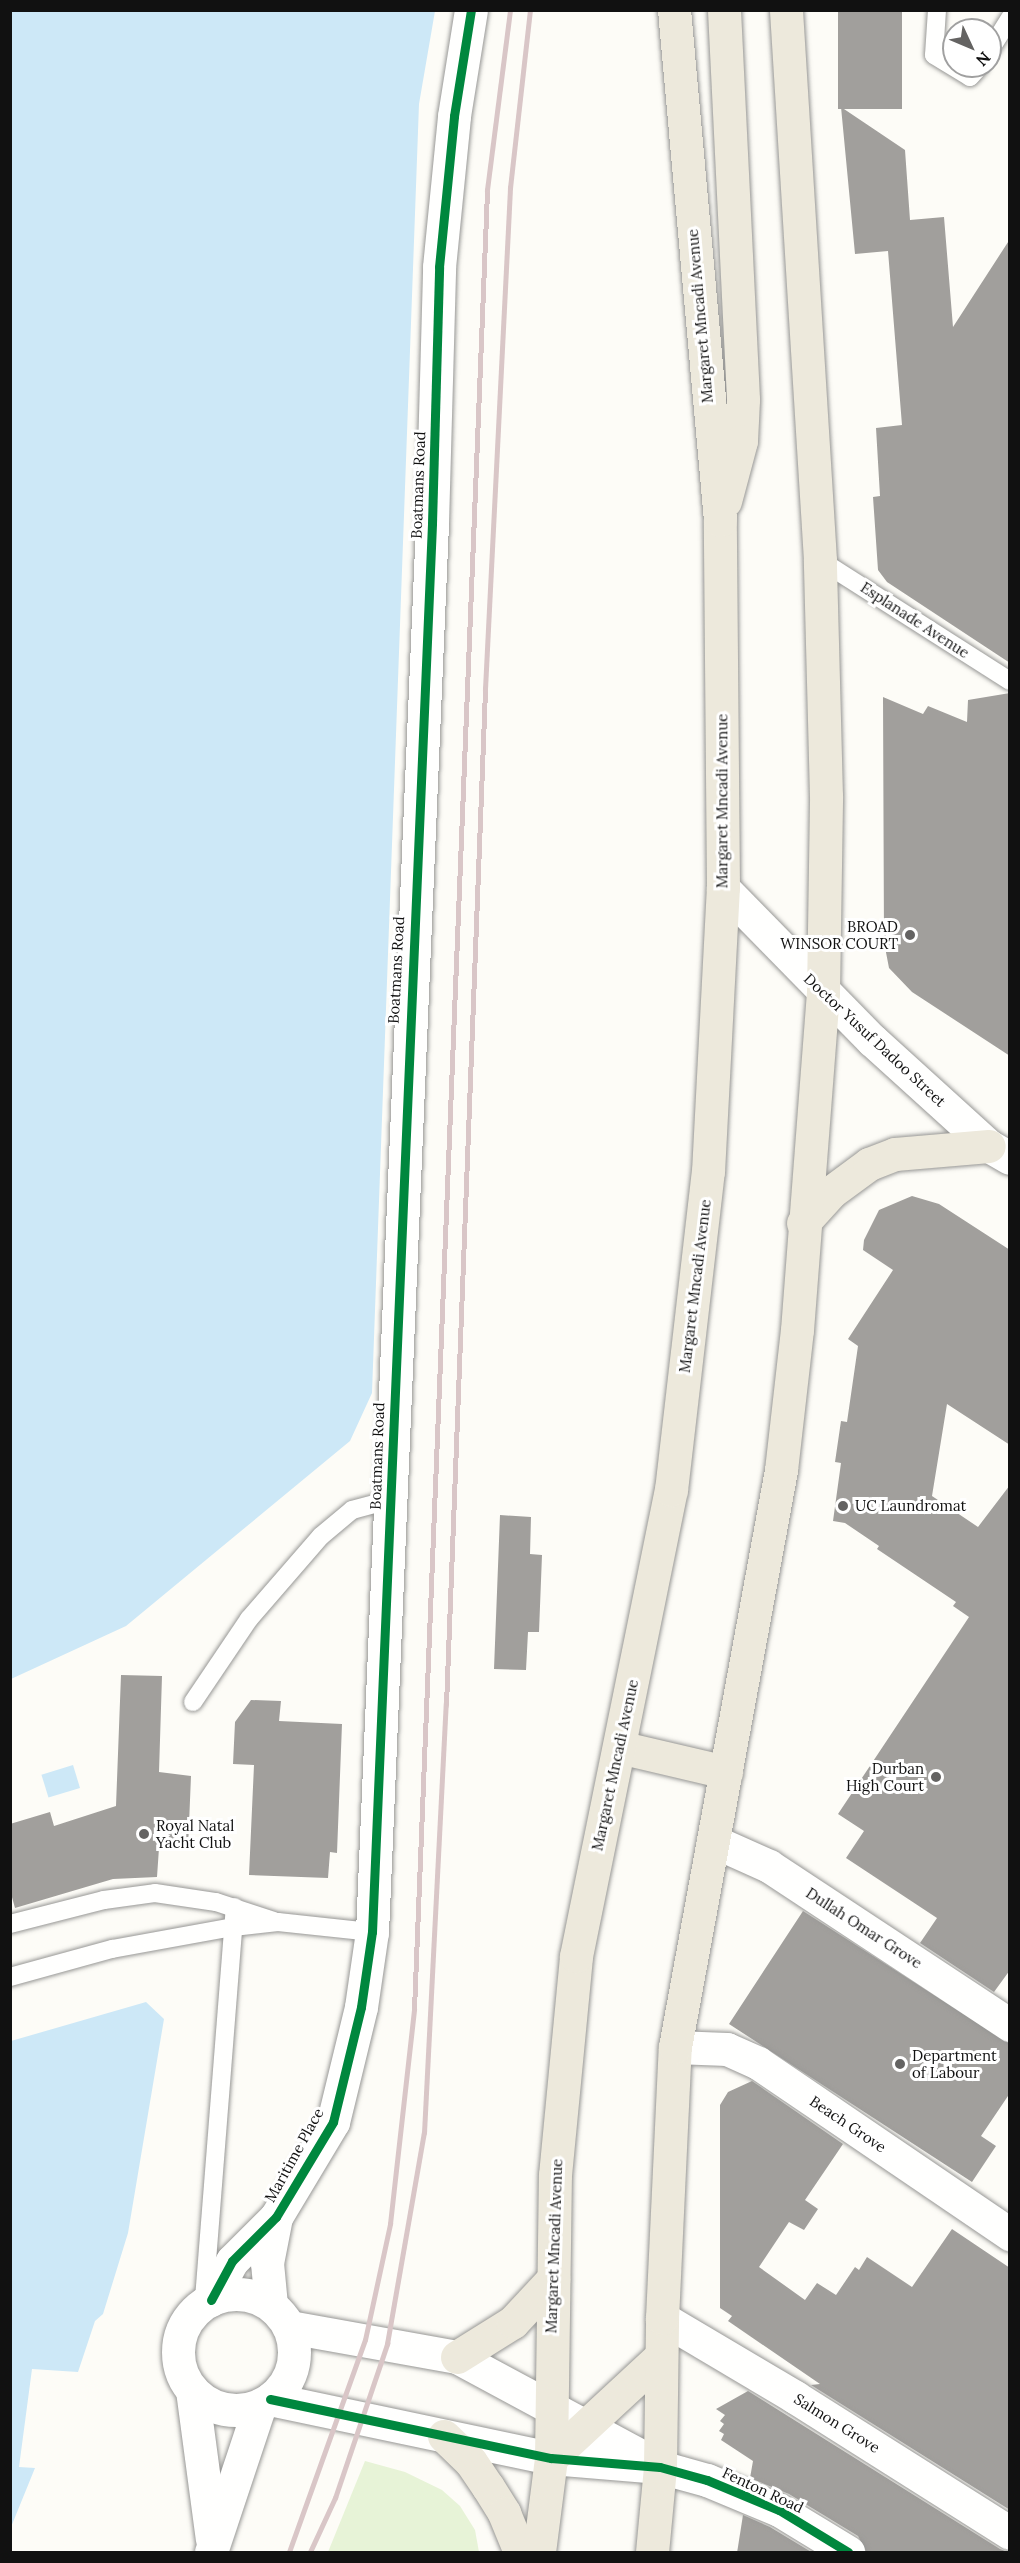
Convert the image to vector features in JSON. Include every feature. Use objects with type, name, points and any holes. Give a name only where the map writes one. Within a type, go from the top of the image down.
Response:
[{"type":"main road","name":"Margaret Mncadi Avenue","points":[[539,2553],[551,2458],[555,2175],[576,1956],[672,1490],[708,1172],[723,888],[720,520],[674,10]]},
{"type":"main road","points":[[720,520],[741,441],[743,400],[724,10]]},
{"type":"main road","points":[[652,2553],[660,2467],[660,2357],[675,2047],[781,1470],[797,1330],[803,1223],[823,993],[826,796],[820,560],[786,10]]},
{"type":"main road","points":[[803,1223],[831,1192],[869,1164],[895,1154],[999,1152]]},
{"type":"main road","points":[[619,1747],[726,1772]]},
{"type":"main road","points":[[457,2357],[513,2322],[553,2279]]},
{"type":"main road","points":[[551,2458],[660,2357]]},
{"type":"main road","points":[[444,2436],[471,2462],[488,2487],[504,2513],[520,2553]]},
{"type":"street","name":"Boatmans Road","points":[[372,1932],[432,523],[439,267],[454,116],[471,10]]},
{"type":"street","name":"Doctor Yusuf Dadoo Street","points":[[723,888],[823,993],[999,1152]]},
{"type":"street","name":"Dullah Omar Grove","points":[[713,1841],[769,1866],[1010,2025]]},
{"type":"street","name":"Maritime Place","points":[[208,2302],[232,2261],[276,2217],[333,2122],[362,2007],[372,1932]]},
{"type":"street","name":"Beach Grove","points":[[675,2047],[727,2049],[758,2063],[1008,2229]]},
{"type":"street","name":"Maritime Place","points":[[276,2217],[267,2263],[280,2316]]},
{"type":"street","points":[[236,2294],[280,2316],[457,2357],[660,2467],[551,2458],[265,2402],[231,2410],[203,2400],[192,2390],[181,2370],[178,2348],[188,2319],[208,2302],[236,2294]]},
{"type":"street","points":[[212,2546],[265,2402],[290,2374],[294,2358],[280,2316]]},
{"type":"street","name":"Salmon Grove","points":[[662,2318],[795,2397],[1010,2533]]},
{"type":"street","points":[[192,2390],[212,2546]]},
{"type":"street","name":"Fenton Road","points":[[660,2467],[707,2480],[778,2510],[848,2553]]},
{"type":"lane","points":[[937,10],[934,55],[942,60]]},
{"type":"lane","points":[[1002,31],[1010,18]]},
{"type":"lane","name":"Esplanade Avenue","points":[[820,560],[1010,681]]},
{"type":"lane","points":[[193,1702],[249,1619],[321,1536],[352,1510],[390,1500]]},
{"type":"lane","points":[[10,1924],[137,1894],[183,1895],[235,1906],[278,1922]]},
{"type":"lane","points":[[208,2302],[235,1906]]},
{"type":"lane","points":[[10,1977],[112,1949],[233,1927],[278,1922],[372,1932]]},
{"type":"green space","points":[[365,2461],[405,2472],[442,2490],[460,2506],[475,2530],[479,2552],[328,2552]]},
{"type":"water","points":[[10,11],[435,11],[419,104],[372,1393],[350,1441],[126,1626],[11,1679]]},
{"type":"water","points":[[73,1765],[80,1788],[48,1798],[41,1775]]},
{"type":"water","points":[[146,2002],[164,2019],[128,2233],[103,2314],[95,2321],[78,2372],[32,2369],[19,2467],[35,2468],[11,2527],[11,2041]]},
{"type":"building","points":[[838,10],[902,10],[902,109],[838,109]]},
{"type":"building","points":[[841,107],[905,150],[910,220],[944,217],[953,327],[1010,239],[1010,663],[887,582],[878,570],[873,497],[880,496],[876,428],[902,425],[888,251],[855,254]]},
{"type":"building","points":[[1010,693],[1010,1056],[912,992],[889,968],[884,942],[883,697],[923,714],[928,706],[967,722],[968,700]]},
{"type":"building","points":[[912,1196],[939,1204],[1010,1250],[1010,1445],[947,1404],[932,1496],[978,1527],[1010,1485],[1010,1970],[994,1992],[920,1943],[937,1918],[846,1858],[864,1831],[838,1814],[969,1617],[953,1606],[956,1602],[877,1549],[879,1546],[845,1523],[833,1521],[841,1463],[835,1462],[841,1421],[847,1422],[858,1346],[848,1339],[893,1270],[863,1250],[864,1240],[879,1210]]},
{"type":"building","points":[[500,1515],[531,1517],[530,1554],[542,1555],[539,1632],[528,1632],[526,1670],[494,1669]]},
{"type":"building","points":[[121,1675],[162,1676],[159,1772],[191,1776],[188,1849],[159,1848],[157,1877],[113,1879],[15,1908],[10,1890],[10,1824],[50,1812],[54,1826],[116,1806]]},
{"type":"building","points":[[251,1700],[281,1701],[279,1721],[342,1724],[337,1853],[330,1852],[328,1878],[249,1875],[254,1765],[233,1764],[235,1722]]},
{"type":"building","name":"Department of Labour","points":[[803,1911],[1010,2044],[1010,2093],[981,2136],[996,2146],[972,2182],[729,2024]]},
{"type":"building","points":[[752,2081],[843,2144],[805,2200],[818,2209],[804,2230],[789,2222],[759,2267],[805,2300],[817,2283],[836,2295],[855,2267],[859,2270],[867,2257],[912,2287],[952,2229],[1010,2268],[1010,2510],[811,2385],[820,2384],[728,2321],[732,2316],[720,2308],[720,2105],[728,2092]]},
{"type":"building","points":[[748,2391],[1000,2549],[1010,2553],[867,2553],[858,2536],[789,2494],[750,2478],[753,2461],[721,2440],[724,2434],[719,2431],[724,2424],[720,2421],[725,2415],[716,2409]]},
{"type":"building","points":[[743,2515],[770,2527],[813,2553],[737,2553]]},
{"type":"railway","points":[[289,2552],[365,2340],[390,2224],[414,2009],[487,190],[510,10]]},
{"type":"railway","points":[[310,2552],[335,2498],[387,2344],[424,2133],[446,1705],[485,689],[510,188],[530,10]]},
{"type":"cycle path","points":[[211,2300],[232,2261],[276,2217],[333,2122],[361,2007],[372,1932],[432,523],[439,267],[454,116],[471,10]]},
{"type":"cycle path","points":[[270,2399],[551,2458],[660,2467],[707,2480],[779,2510],[848,2552]]},
{"type":"place","name":"BROAD WINSOR COURT","points":[[910,935]]},
{"type":"place","name":"UC Laundromat","points":[[843,1506]]},
{"type":"place","name":"Durban High Court","points":[[936,1777]]},
{"type":"place","name":"Royal Natal Yacht Club","points":[[144,1834]]},
{"type":"place","name":"Department of Labour","points":[[900,2064]]}]
